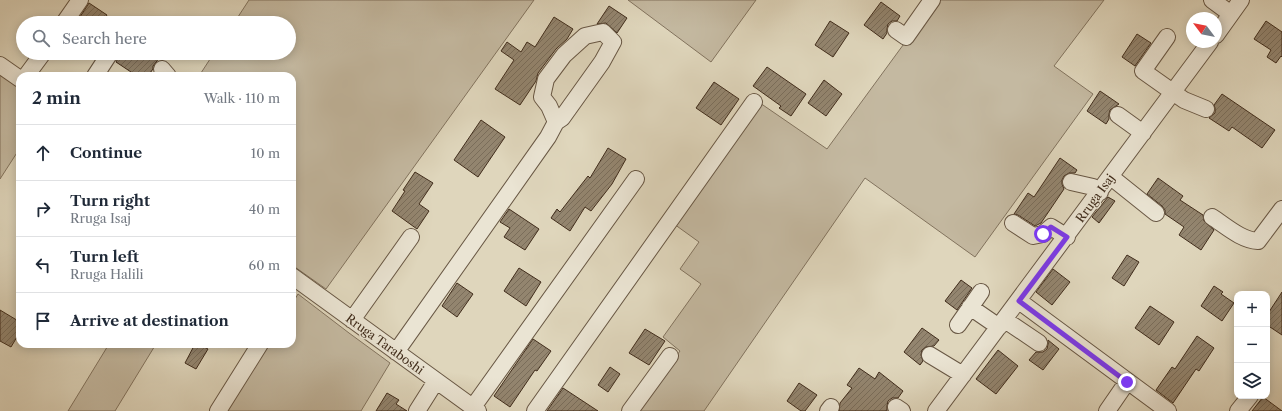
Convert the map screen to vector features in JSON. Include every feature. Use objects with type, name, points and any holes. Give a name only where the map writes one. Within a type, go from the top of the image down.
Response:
[{"type":"street","points":[[69,16],[80,0]]},
{"type":"street","points":[[896,30],[906,37],[932,0]]},
{"type":"street","points":[[1212,0],[1231,14]]},
{"type":"street","points":[[1222,26],[1242,0]]},
{"type":"street","points":[[396,352],[543,144],[556,122],[562,118],[602,62],[612,42],[603,32],[585,36],[564,55],[546,79],[542,96],[549,106],[556,122]]},
{"type":"street","points":[[1167,37],[1143,71],[1184,100],[1206,109]]},
{"type":"street","name":"Rruga Isaj","points":[[936,411],[1067,237],[1206,48]]},
{"type":"street","points":[[29,72],[38,60]]},
{"type":"street","points":[[98,72],[105,60]]},
{"type":"street","points":[[0,65],[16,77]]},
{"type":"street","points":[[535,411],[754,102]]},
{"type":"street","points":[[1118,115],[1143,133]]},
{"type":"street","points":[[1111,176],[1156,213]]},
{"type":"street","points":[[472,409],[636,179]]},
{"type":"street","points":[[1070,182],[1092,187],[1100,192]]},
{"type":"street","points":[[1212,217],[1242,237],[1258,241],[1282,209]]},
{"type":"street","points":[[1013,223],[1033,236],[1043,234],[1051,227],[1067,237]]},
{"type":"street","points":[[352,320],[411,237]]},
{"type":"street","name":"Rruga Taraboshi","points":[[296,285],[352,320],[472,409]]},
{"type":"street","points":[[958,325],[981,292]]},
{"type":"street","points":[[1019,301],[1168,411]]},
{"type":"street","points":[[970,307],[1039,343]]},
{"type":"street","points":[[218,411],[257,348]]},
{"type":"street","points":[[930,355],[963,375]]},
{"type":"street","points":[[630,411],[670,356]]},
{"type":"street","points":[[417,411],[436,381]]},
{"type":"street","points":[[1106,411],[1127,382]]},
{"type":"street","points":[[1238,411],[1248,399]]},
{"type":"shaded area","points":[[249,0],[534,0],[326,289],[296,268],[296,72],[202,72],[209,60],[296,60],[296,16],[239,16]]},
{"type":"shaded area","points":[[628,0],[756,0],[711,62]]},
{"type":"shaded area","points":[[936,0],[1104,0],[1054,66],[1093,94],[975,257],[865,178],[704,411],[636,411],[680,351],[663,337],[701,284],[680,269],[699,242],[674,224],[760,103],[827,149]]},
{"type":"shaded area","points":[[0,75],[16,85],[16,154],[0,179]]},
{"type":"shaded area","points":[[298,294],[390,363],[361,411],[225,411],[264,348],[296,348],[296,297]]},
{"type":"shaded area","points":[[107,348],[154,348],[115,411],[68,411]]},
{"type":"building","points":[[881,2],[900,16],[897,21],[892,21],[888,24],[887,33],[883,39],[864,25]]},
{"type":"building","points":[[89,3],[107,15],[106,16],[81,16]]},
{"type":"building","points":[[609,6],[627,18],[617,33],[606,23],[597,24]]},
{"type":"building","points":[[554,17],[573,29],[567,39],[556,49],[538,73],[536,81],[520,105],[495,89],[514,60],[501,51],[507,42],[521,52],[527,42],[535,47]]},
{"type":"building","points":[[830,21],[849,33],[833,57],[815,45]]},
{"type":"building","points":[[1266,21],[1282,32],[1282,57],[1281,56],[1276,63],[1267,57],[1271,50],[1254,39]]},
{"type":"building","points":[[1137,34],[1151,43],[1135,66],[1122,57]]},
{"type":"building","points":[[117,60],[158,60],[151,72],[131,72],[116,62]]},
{"type":"building","points":[[767,67],[806,94],[791,116],[779,108],[781,106],[753,86]]},
{"type":"building","points":[[824,80],[842,94],[826,116],[808,103]]},
{"type":"building","points":[[714,82],[739,99],[721,125],[696,108]]},
{"type":"building","points":[[1100,91],[1119,104],[1110,110],[1109,119],[1106,124],[1087,111]]},
{"type":"building","points":[[1222,94],[1275,130],[1262,148],[1232,127],[1229,131],[1209,118],[1215,113],[1214,105]]},
{"type":"building","points":[[481,120],[505,137],[478,177],[454,160]]},
{"type":"building","points":[[608,148],[626,159],[612,184],[591,211],[585,207],[570,231],[551,218],[557,209],[560,212],[588,176],[590,178]]},
{"type":"building","points":[[1060,158],[1077,170],[1075,173],[1069,173],[1064,176],[1062,184],[1064,189],[1041,223],[1035,226],[1014,214],[1028,193],[1034,197]]},
{"type":"building","points":[[415,172],[433,183],[419,204],[429,211],[417,229],[392,211]]},
{"type":"building","points":[[1158,178],[1183,196],[1180,200],[1203,215],[1204,221],[1214,230],[1201,250],[1179,235],[1184,227],[1165,214],[1165,210],[1162,206],[1147,194]]},
{"type":"building","points":[[1108,197],[1115,201],[1099,223],[1092,217]]},
{"type":"building","points":[[509,209],[539,229],[525,250],[504,237],[510,228],[500,222]]},
{"type":"building","points":[[1127,255],[1139,262],[1124,286],[1112,278]]},
{"type":"building","points":[[519,268],[541,282],[526,306],[504,291]]},
{"type":"building","points":[[1053,269],[1070,282],[1052,305],[1036,292]]},
{"type":"building","points":[[961,280],[972,288],[957,310],[945,301]]},
{"type":"building","points":[[457,283],[473,294],[457,317],[442,306]]},
{"type":"building","points":[[1214,286],[1223,292],[1221,294],[1234,303],[1222,321],[1201,306]]},
{"type":"building","points":[[1282,292],[1282,335],[1270,327],[1270,310]]},
{"type":"building","points":[[1150,306],[1174,322],[1159,345],[1135,328]]},
{"type":"building","points":[[0,310],[16,320],[16,339],[11,347],[0,341]]},
{"type":"building","points":[[922,328],[939,340],[934,346],[926,347],[922,350],[921,355],[923,361],[920,365],[904,352]]},
{"type":"building","points":[[645,329],[665,341],[649,365],[629,353]]},
{"type":"building","points":[[1197,336],[1214,348],[1199,371],[1196,369],[1173,403],[1156,390],[1172,367],[1175,369]]},
{"type":"building","points":[[533,339],[551,351],[537,371],[535,370],[510,407],[494,396]]},
{"type":"building","points":[[1048,340],[1059,349],[1043,370],[1029,360],[1036,352],[1043,352],[1047,349]]},
{"type":"building","points":[[193,348],[208,349],[196,369],[185,363]]},
{"type":"building","points":[[998,350],[1018,366],[996,394],[976,379]]},
{"type":"building","points":[[610,367],[620,374],[608,392],[598,385]]},
{"type":"building","points":[[859,368],[875,379],[879,372],[903,391],[898,398],[892,398],[888,401],[887,411],[839,411],[840,403],[852,388],[847,385]]},
{"type":"building","points":[[799,383],[817,395],[805,411],[801,411],[787,401]]},
{"type":"building","points":[[563,388],[598,411],[547,411]]},
{"type":"building","points":[[387,393],[399,400],[396,404],[407,411],[376,411]]},
{"type":"building","points":[[1261,399],[1266,399],[1282,411],[1252,411]]},
{"type":"route","points":[[1043,234],[1051,227],[1067,237],[1019,301],[1127,382]]}]
